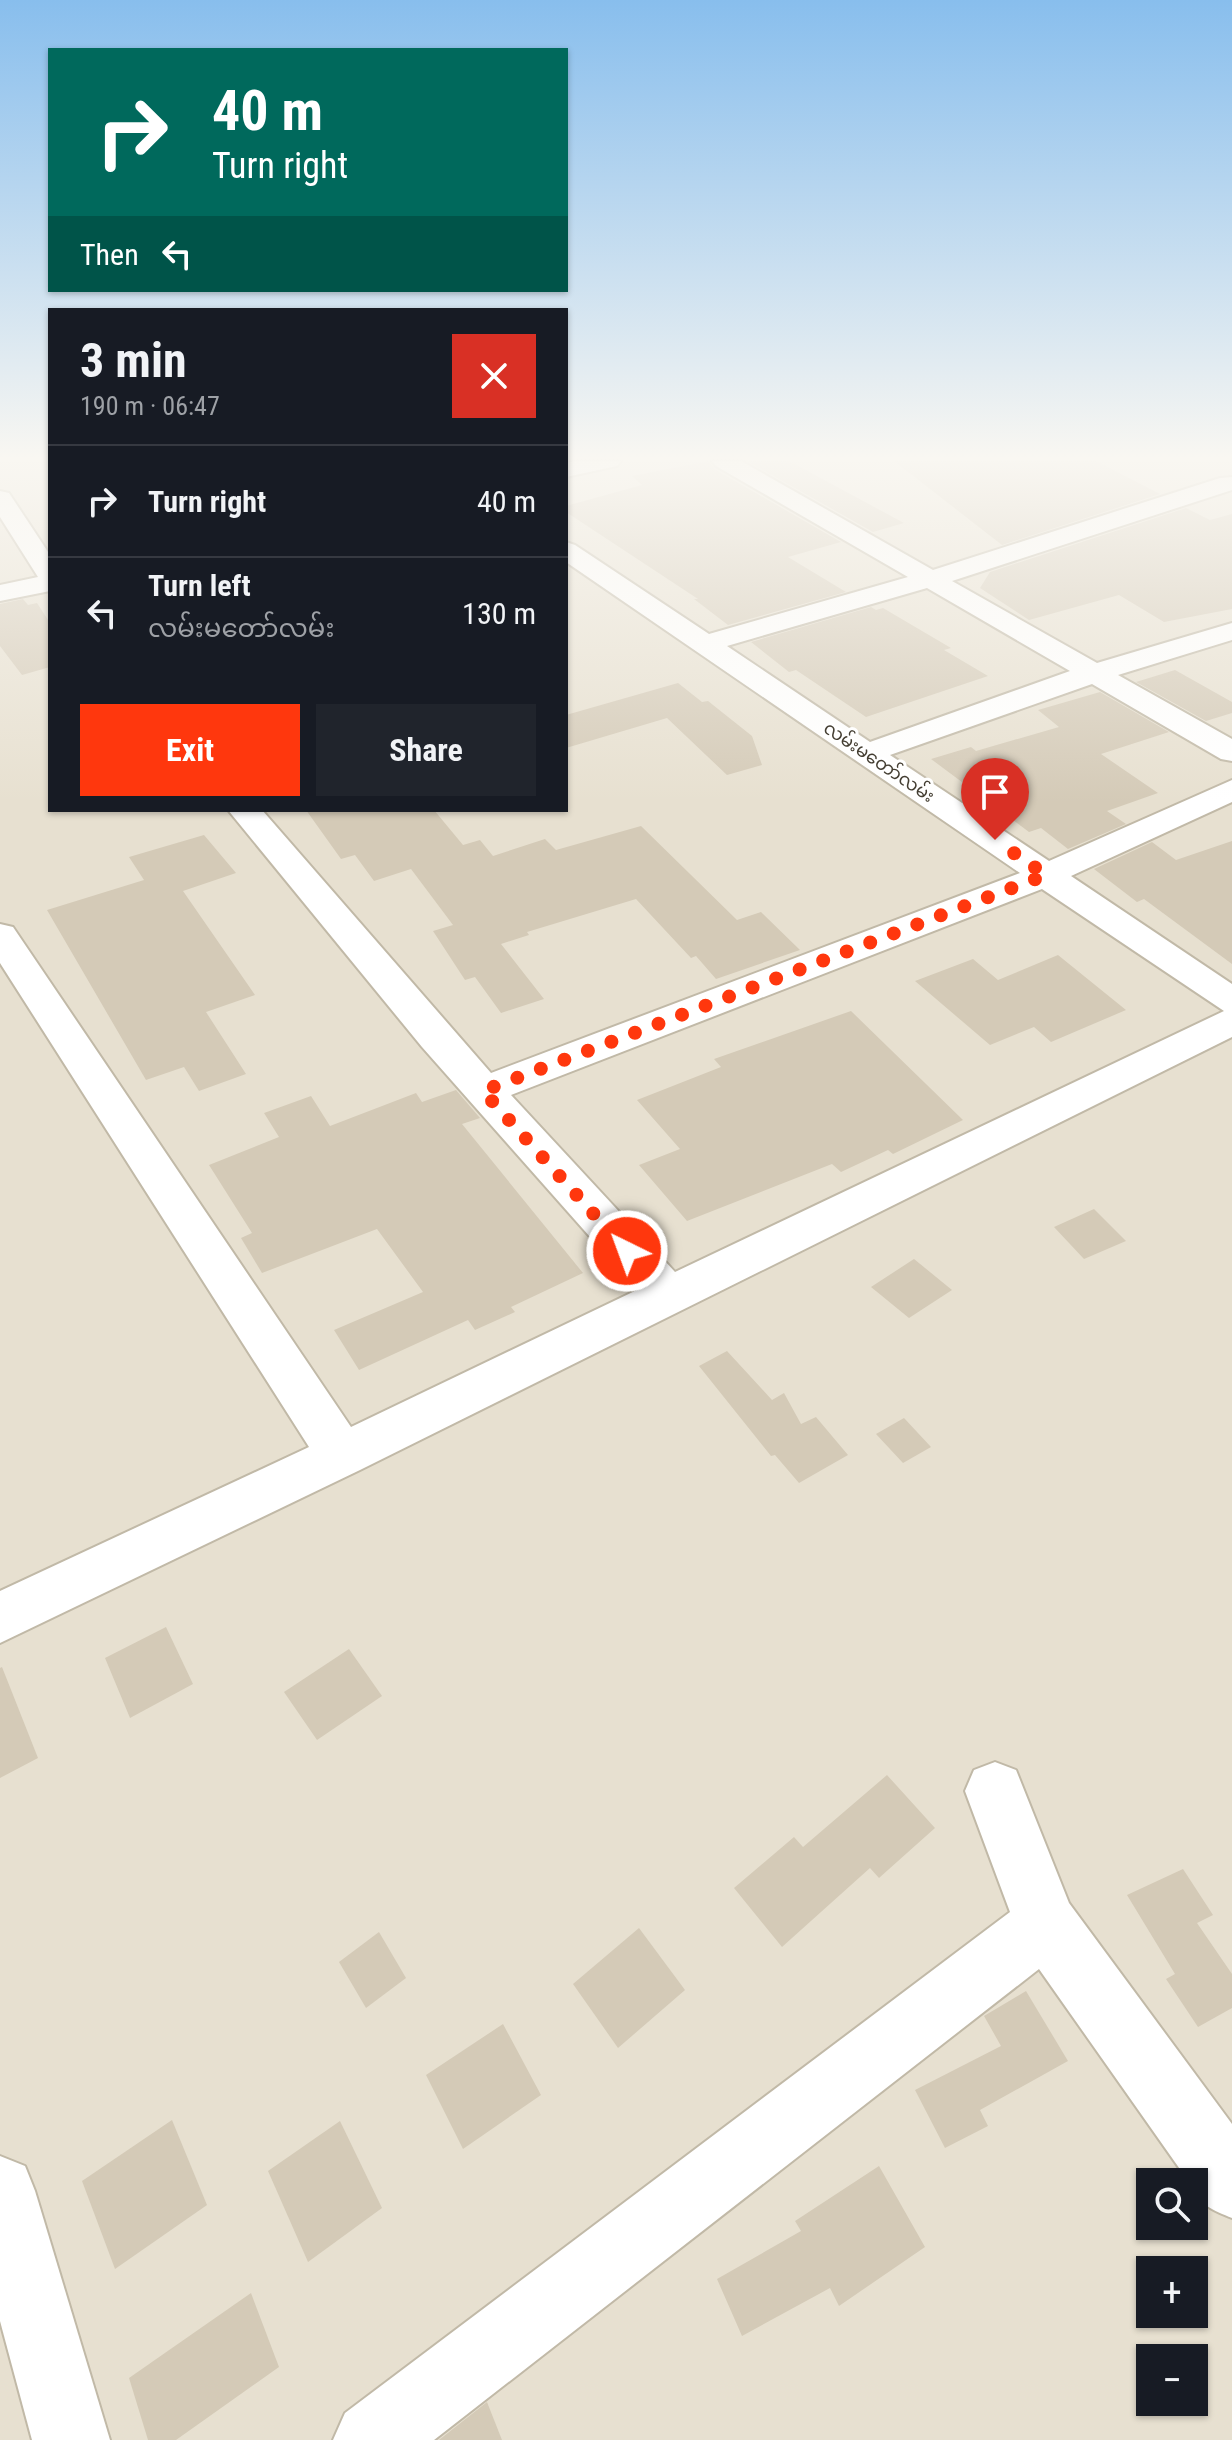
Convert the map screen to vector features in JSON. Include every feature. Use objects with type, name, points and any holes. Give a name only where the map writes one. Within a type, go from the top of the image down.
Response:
[{"type":"street","name":"လမ်းမတော်လမ်း","points":[[603,575],[1232,1001]]},
{"type":"street","points":[[923,575],[1232,752]]},
{"type":"street","points":[[705,644],[943,575]]},
{"type":"street","points":[[0,593],[48,583]]},
{"type":"street","points":[[867,753],[1094,673],[1232,631]]},
{"type":"street","points":[[483,1091],[1046,875],[1232,790]]},
{"type":"street","points":[[246,812],[483,1091],[669,1296]]},
{"type":"street","points":[[0,935],[342,1455]]},
{"type":"street","points":[[0,1618],[342,1455],[1232,1021]]},
{"type":"street","points":[[995,1791],[1046,1924],[1232,2183]]},
{"type":"street","points":[[372,2440],[1046,1924]]},
{"type":"street","points":[[0,2191],[71,2440]]},
{"type":"shaded area","points":[[0,575],[48,575],[48,812],[568,812],[568,575],[1232,575],[1232,2440],[0,2440]]},
{"type":"building","points":[[661,575],[818,575],[846,592],[728,625],[694,599],[698,599]]},
{"type":"building","points":[[988,575],[1232,575],[1232,609],[1164,622],[1119,595],[1029,620],[980,588]]},
{"type":"building","points":[[23,599],[28,605],[37,603],[48,620],[48,668],[22,675],[0,646],[0,604]]},
{"type":"building","points":[[871,607],[876,610],[883,608],[951,648],[944,650],[988,676],[866,717],[796,670],[789,672],[751,642]]},
{"type":"building","points":[[1175,670],[1232,702],[1232,713],[1206,721],[1136,682]]},
{"type":"building","points":[[678,683],[702,702],[708,701],[752,736],[762,765],[727,775],[667,718],[568,747],[568,714]]},
{"type":"building","points":[[1100,692],[1169,732],[1101,754],[1158,793],[1107,811],[1126,824],[1068,849],[1041,828],[1029,832],[931,759],[971,747],[976,751],[1059,727],[1038,710]]},
{"type":"building","points":[[307,812],[436,812],[463,845],[480,840],[493,856],[545,839],[556,850],[641,826],[737,920],[761,912],[800,950],[716,979],[696,956],[691,958],[636,899],[527,932],[529,935],[501,944],[544,999],[501,1013],[475,977],[465,980],[433,931],[453,925],[411,869],[374,881],[355,855],[341,859]]},
{"type":"building","points":[[204,835],[236,873],[183,891],[255,995],[206,1012],[246,1074],[199,1091],[184,1067],[146,1080],[47,910],[144,880],[129,857]]},
{"type":"building","points":[[1232,841],[1232,964],[1144,899],[1137,902],[1094,869],[1152,842],[1176,860]]},
{"type":"building","points":[[1058,955],[1126,1010],[1051,1042],[1034,1027],[990,1045],[915,981],[973,959],[998,980]]},
{"type":"building","points":[[851,1011],[963,1120],[893,1154],[888,1150],[841,1172],[832,1164],[687,1221],[639,1165],[680,1149],[637,1100],[721,1067],[714,1059]]},
{"type":"building","points":[[456,1090],[480,1118],[462,1124],[583,1273],[511,1307],[515,1312],[475,1330],[468,1320],[359,1370],[334,1330],[423,1292],[377,1229],[262,1273],[241,1238],[252,1233],[209,1165],[279,1137],[264,1113],[311,1096],[330,1126],[416,1093],[422,1102]]},
{"type":"building","points":[[1094,1209],[1126,1241],[1084,1259],[1054,1227]]},
{"type":"building","points":[[914,1259],[952,1290],[909,1318],[871,1287]]},
{"type":"building","points":[[727,1351],[772,1400],[784,1393],[801,1424],[816,1417],[848,1455],[799,1483],[775,1455],[771,1456],[699,1366]]},
{"type":"building","points":[[904,1418],[931,1447],[903,1463],[876,1434]]},
{"type":"building","points":[[166,1627],[193,1684],[130,1718],[105,1658]]},
{"type":"building","points":[[349,1649],[382,1696],[317,1740],[284,1692]]},
{"type":"building","points":[[0,1668],[38,1758],[0,1778]]},
{"type":"building","points":[[887,1775],[935,1828],[879,1878],[870,1868],[782,1947],[734,1888],[794,1837],[803,1847]]},
{"type":"building","points":[[1183,1869],[1213,1915],[1197,1923],[1232,1974],[1232,2008],[1198,2027],[1166,1979],[1175,1974],[1127,1895]]},
{"type":"building","points":[[639,1928],[685,1990],[618,2048],[573,1984]]},
{"type":"building","points":[[379,1932],[406,1978],[366,2008],[339,1962]]},
{"type":"building","points":[[1026,1991],[1068,2061],[980,2110],[988,2126],[945,2148],[915,2090],[1001,2046],[984,2016]]},
{"type":"building","points":[[503,2024],[541,2095],[463,2149],[426,2075]]},
{"type":"building","points":[[172,2120],[207,2205],[115,2269],[82,2181]]},
{"type":"building","points":[[340,2121],[382,2208],[308,2262],[268,2171]]},
{"type":"building","points":[[879,2166],[925,2247],[839,2306],[830,2288],[742,2336],[717,2279],[801,2231],[795,2221]]},
{"type":"building","points":[[251,2293],[279,2367],[176,2440],[148,2440],[129,2378]]},
{"type":"building","points":[[487,2402],[502,2440],[439,2440]]},
{"type":"route","points":[[627,1251],[483,1091],[1046,875],[995,840]]}]
